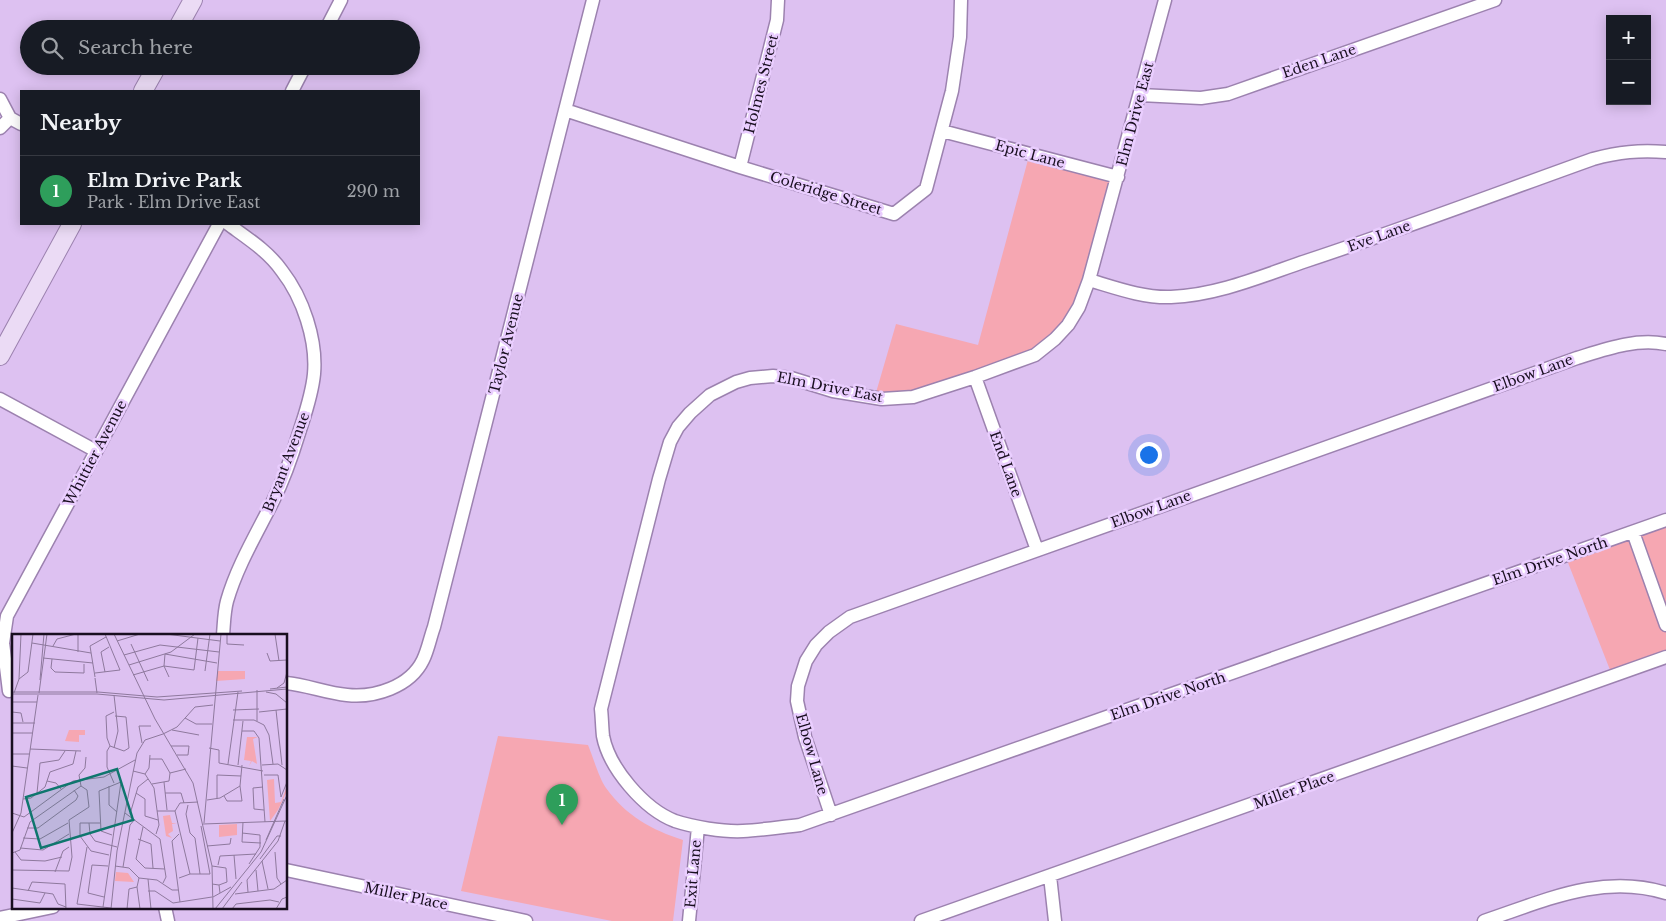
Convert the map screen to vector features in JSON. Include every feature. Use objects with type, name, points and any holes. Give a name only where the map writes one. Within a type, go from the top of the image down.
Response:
[{"type":"main road","points":[[182,20],[193,0]]},
{"type":"main road","points":[[145,90],[152,75]]},
{"type":"main road","points":[[0,356],[71,225]]},
{"type":"street","points":[[331,20],[341,0]]},
{"type":"street","name":"Taylor Avenue","points":[[288,683],[347,695],[372,694],[397,686],[416,671],[423,660],[434,627],[594,0]]},
{"type":"street","name":"Holmes Street","points":[[740,167],[777,20],[778,0]]},
{"type":"street","name":"Coleridge Street","points":[[566,110],[740,167],[894,214],[926,189],[953,82],[960,37],[961,0]]},
{"type":"street","name":"Elm Drive East","points":[[698,827],[673,820],[646,803],[622,777],[611,758],[603,736],[601,709],[659,479],[670,442],[678,427],[690,412],[710,395],[736,382],[750,378],[773,376],[791,378],[833,391],[882,399],[913,397],[1035,355],[1055,339],[1068,325],[1079,307],[1089,280],[1165,0]]},
{"type":"street","name":"Eden Lane","points":[[1140,95],[1201,98],[1228,94],[1494,0]]},
{"type":"street","points":[[293,90],[300,75]]},
{"type":"street","points":[[0,99],[16,121],[0,128]]},
{"type":"street","name":"Epic Lane","points":[[942,131],[1118,177]]},
{"type":"street","name":"Eve Lane","points":[[1089,280],[1131,292],[1169,297],[1196,295],[1222,289],[1325,255],[1593,159],[1610,154],[1642,150],[1666,152]]},
{"type":"street","name":"Whittier Avenue","points":[[8,694],[3,642],[7,616],[218,225]]},
{"type":"street","name":"Bryant Avenue","points":[[223,634],[227,601],[241,566],[278,491],[293,453],[310,400],[314,366],[308,320],[290,282],[281,269],[262,249],[229,225]]},
{"type":"street","name":"Elbow Lane","points":[[831,815],[805,737],[797,701],[798,686],[806,661],[816,646],[828,632],[850,617],[1577,358],[1620,345],[1654,342],[1666,344]]},
{"type":"street","name":"End Lane","points":[[974,377],[1037,550]]},
{"type":"street","points":[[0,399],[96,451]]},
{"type":"street","name":"Elm Drive North","points":[[698,827],[741,831],[800,825],[1666,520]]},
{"type":"street","points":[[1633,532],[1666,625]]},
{"type":"street","name":"Miller Place","points":[[922,921],[1666,657]]},
{"type":"street","name":"Exit Lane","points":[[689,921],[698,827]]},
{"type":"street","name":"Miller Place","points":[[288,870],[526,921]]},
{"type":"street","points":[[1050,876],[1055,921]]},
{"type":"street","points":[[1484,921],[1580,889],[1616,885],[1648,888],[1666,894]]},
{"type":"street","points":[[0,918],[48,908]]},
{"type":"street","points":[[165,908],[168,921]]},
{"type":"shaded area","points":[[1029,156],[1115,179],[1087,278],[1065,325],[1034,352],[913,394],[875,396],[896,324],[978,345]]},
{"type":"shaded area","points":[[1666,519],[1666,655],[1612,675],[1565,555]]},
{"type":"shaded area","points":[[498,736],[588,745],[603,784],[622,807],[650,827],[683,840],[673,921],[612,921],[461,891]]},
{"type":"place","name":"Elm Drive Park","points":[[562,825]]}]
